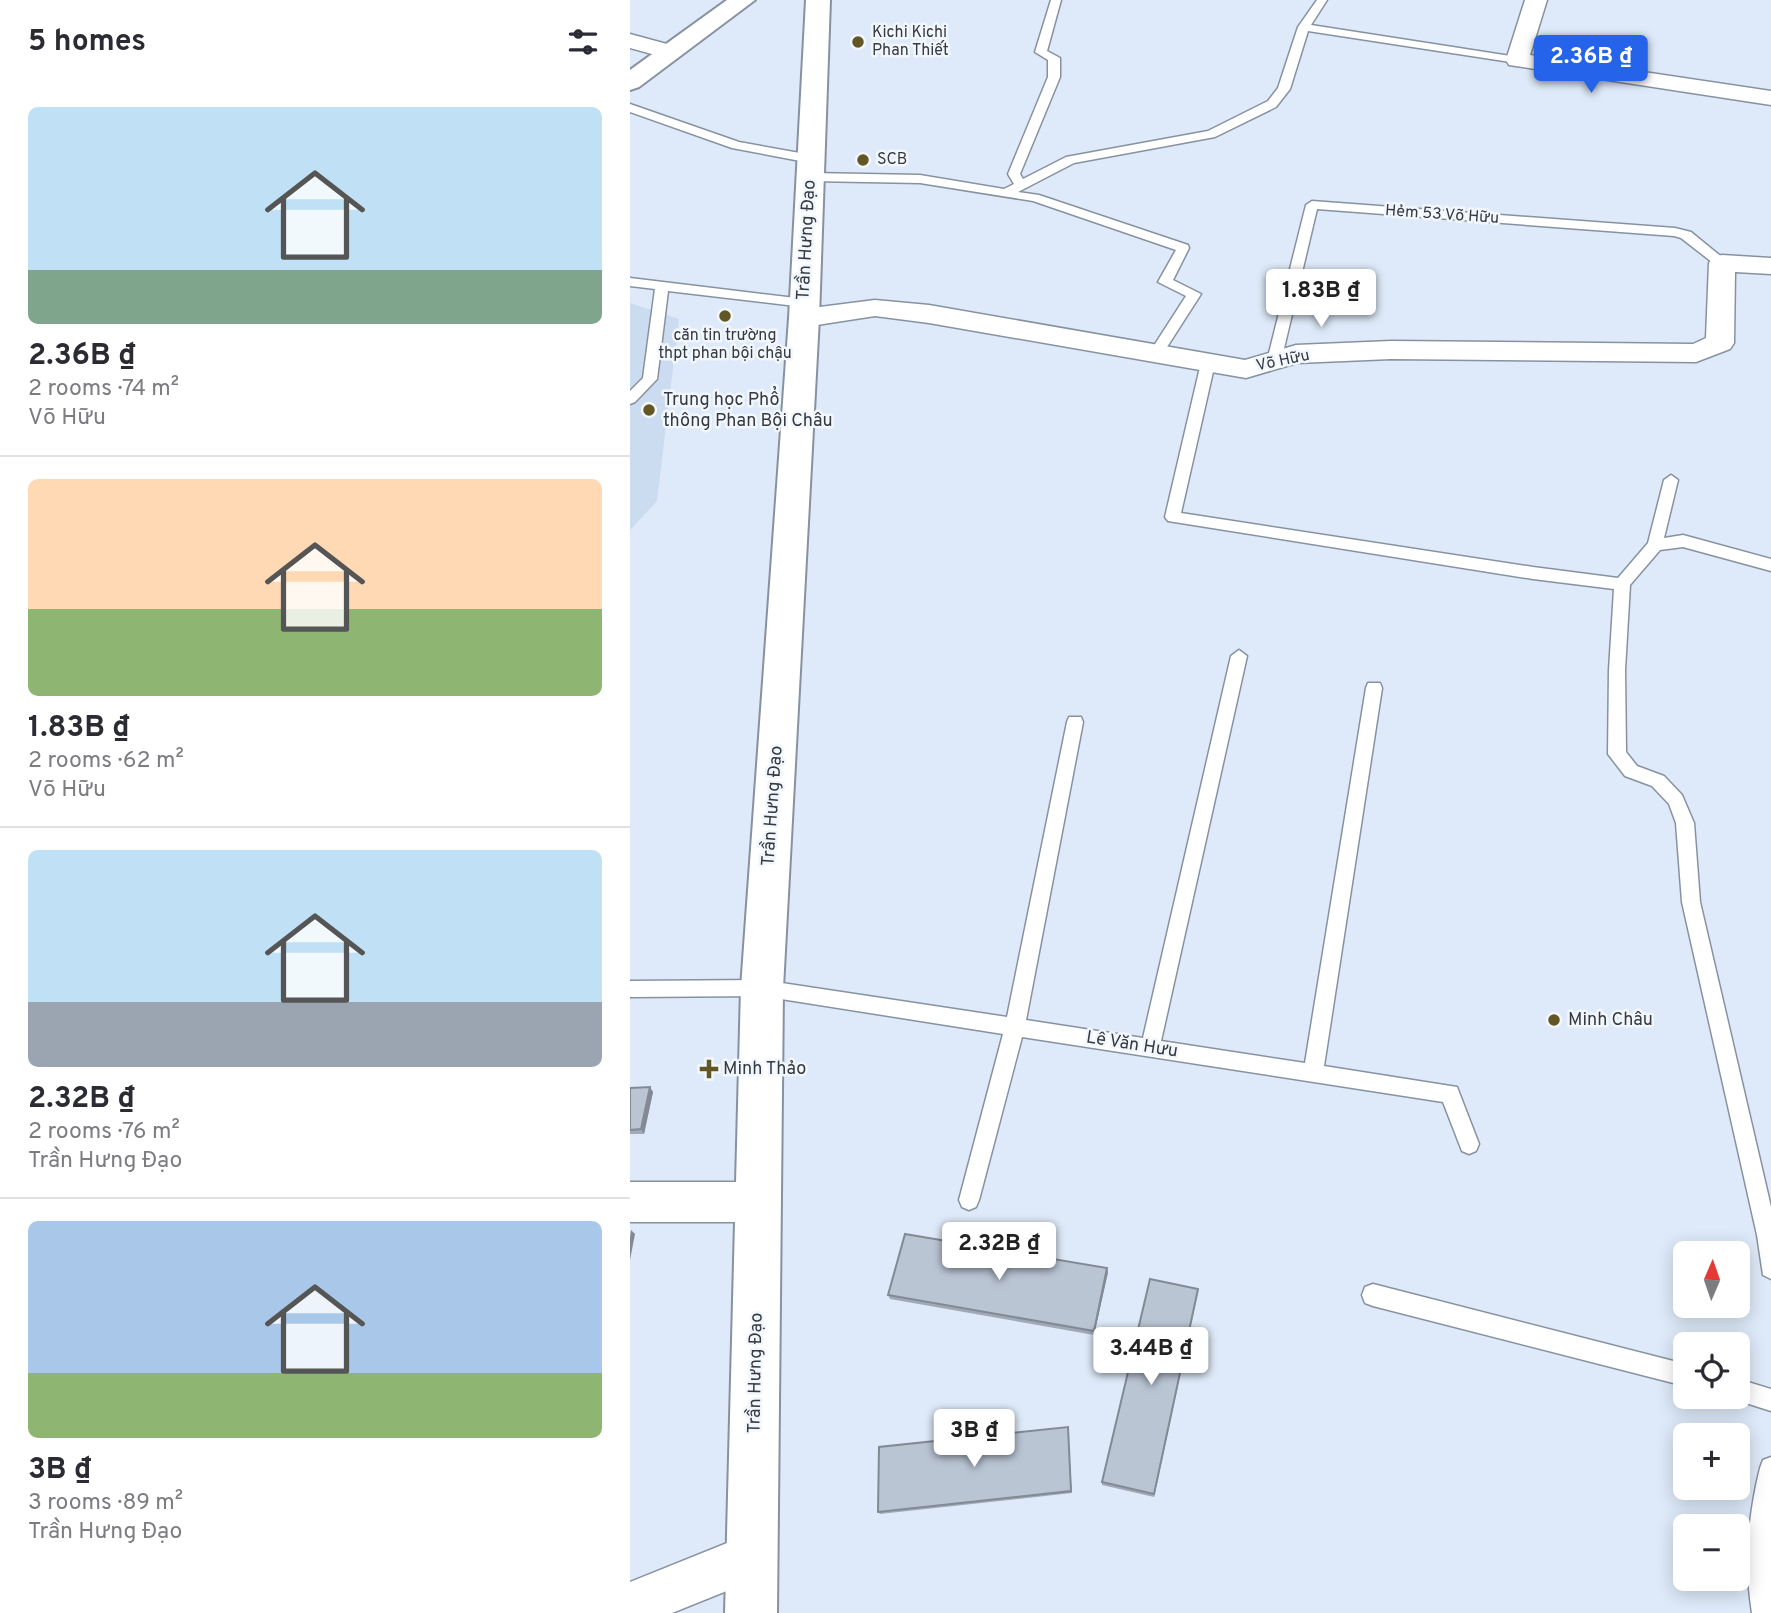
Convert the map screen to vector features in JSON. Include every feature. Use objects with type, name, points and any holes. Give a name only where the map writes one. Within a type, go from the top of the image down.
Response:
[{"type":"main road","points":[[630,82],[743,0]]},
{"type":"main road","name":"Trần Hưng Đạo","points":[[751,1613],[762,988],[804,310],[818,0]]},
{"type":"street","points":[[1536,0],[1517,60],[1771,98]]},
{"type":"street","points":[[630,41],[670,52]]},
{"type":"street","points":[[1722,263],[1771,266]]},
{"type":"street","name":"Võ Hữu","points":[[804,310],[875,308],[929,314],[1246,369],[1296,355],[1391,350],[1696,352],[1720,343],[1722,263]]},
{"type":"street","points":[[630,1202],[759,1202]]},
{"type":"street","points":[[630,1606],[752,1557]]},
{"type":"lane","points":[[1020,184],[1014,174],[1054,77],[1054,58],[1041,52],[1056,0]]},
{"type":"lane","points":[[1006,192],[1070,160],[1211,134],[1272,104],[1284,89],[1304,27],[1322,0]]},
{"type":"lane","points":[[1304,27],[1517,60]]},
{"type":"lane","points":[[630,108],[811,168],[920,179],[1035,198],[1183,248],[1165,282],[1194,294],[1155,355]]},
{"type":"lane","name":"Hẻm 53 Võ Hữu","points":[[1274,361],[1312,205],[1675,232],[1686,235],[1722,263]]},
{"type":"lane","points":[[630,282],[804,310]]},
{"type":"lane","points":[[630,399],[650,379],[662,287]]},
{"type":"lane","points":[[1208,363],[1174,517],[1533,573],[1622,584]]},
{"type":"lane","points":[[1671,480],[1655,545],[1622,584],[1617,670],[1617,754],[1631,771],[1658,782],[1676,800],[1685,823],[1691,902],[1767,1236],[1771,1268]]},
{"type":"lane","points":[[1655,545],[1683,541],[1771,565]]},
{"type":"lane","points":[[1150,1048],[1239,656]]},
{"type":"lane","points":[[1313,1073],[1374,688]]},
{"type":"lane","points":[[968,1200],[1015,1027],[1075,722]]},
{"type":"lane","name":"Lê Văn Hưu","points":[[630,989],[762,988],[1450,1094],[1469,1144]]},
{"type":"lane","points":[[1373,1295],[1673,1372]]},
{"type":"lane","points":[[1750,1394],[1771,1400]]},
{"type":"lane","points":[[1764,1613],[1759,1590],[1762,1506],[1771,1468]]},
{"type":"shaded area","name":"Trung học Phổ thông Phan Bội Châu","points":[[630,303],[679,319],[657,501],[630,530]]},
{"type":"building","points":[[650,1087],[641,1129],[630,1130],[630,1088]]},
{"type":"building","points":[[905,1234],[1107,1268],[1094,1331],[888,1295]]},
{"type":"building","points":[[1150,1279],[1198,1289],[1154,1494],[1102,1482]]},
{"type":"building","points":[[1068,1427],[1071,1491],[878,1512],[879,1447]]},
{"type":"place","name":"Kichi Kichi Phan Thiết","points":[[858,42]]},
{"type":"place","name":"SCB","points":[[863,160]]},
{"type":"place","name":"căn tin trường thpt phan bội chậu","points":[[725,316]]},
{"type":"place","name":"Trung học Phổ thông Phan Bội Châu","points":[[649,410]]},
{"type":"place","name":"Minh Châu","points":[[1554,1020]]},
{"type":"place","name":"Minh Thảo","points":[[709,1069]]}]
